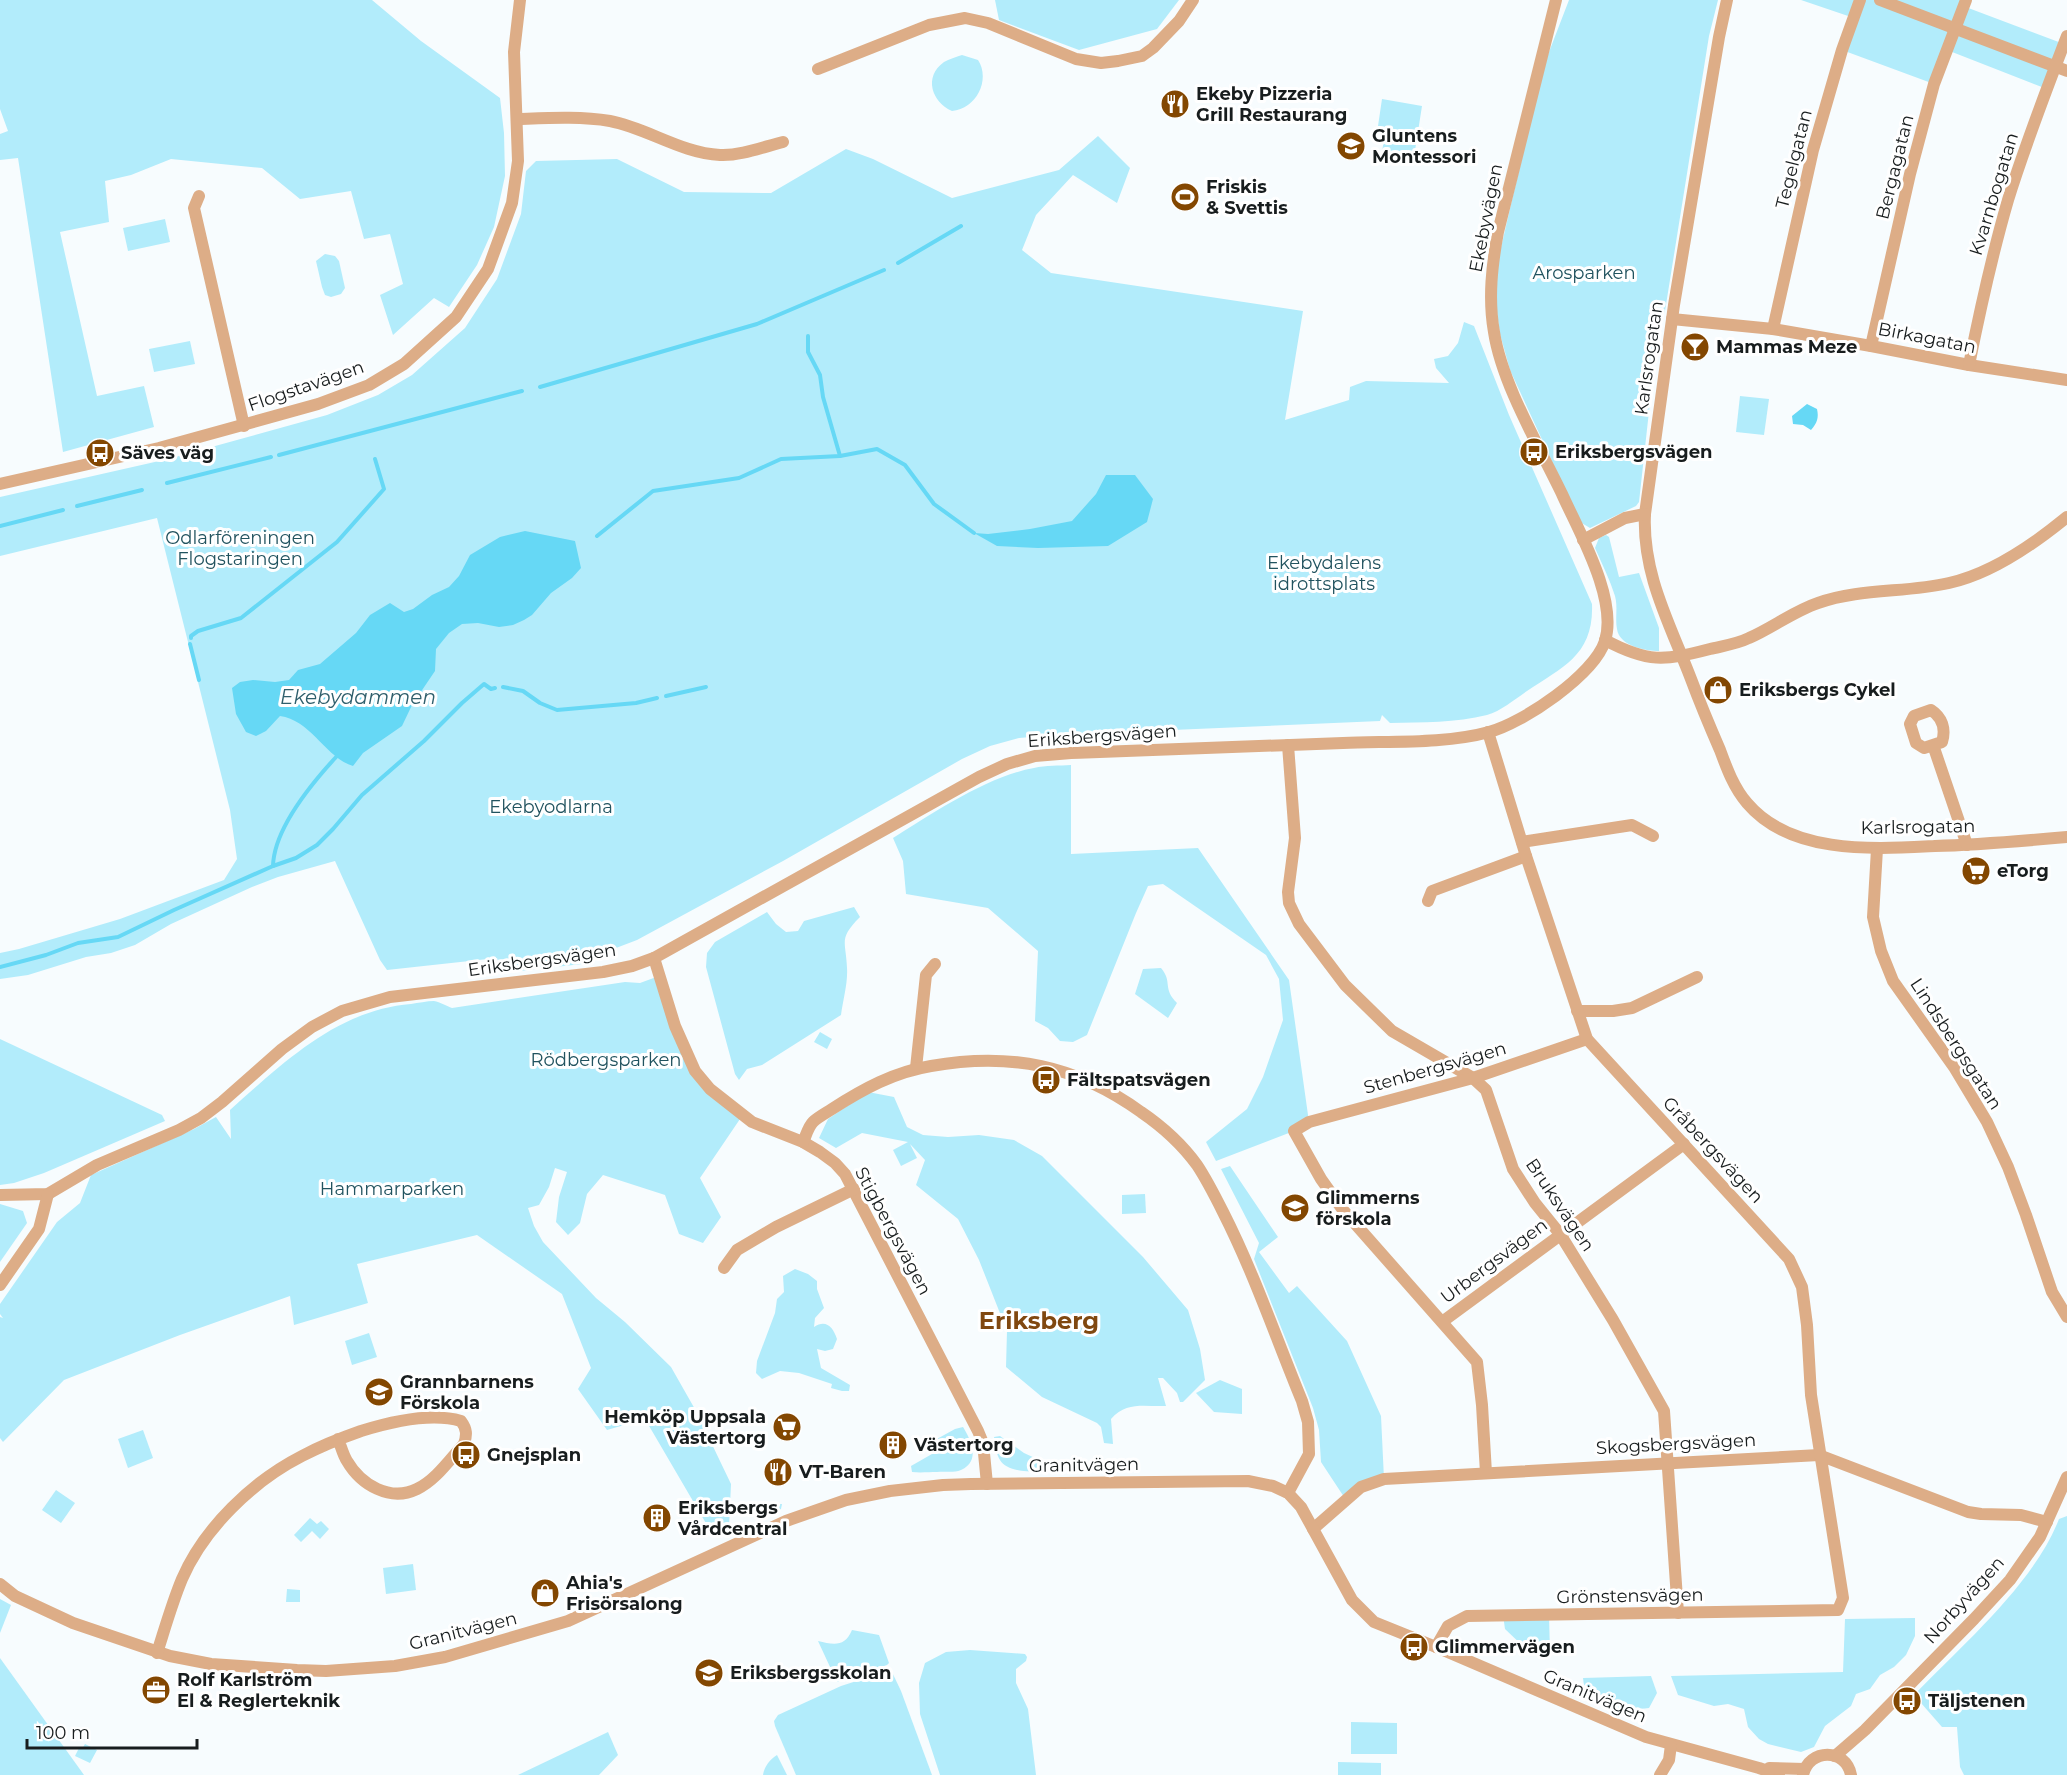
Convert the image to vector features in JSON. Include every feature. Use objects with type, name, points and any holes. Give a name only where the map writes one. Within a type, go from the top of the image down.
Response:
[{"type":"street","name":"Flogstavägen","points":[[0,484],[136,454],[318,404],[369,385],[404,364],[456,317],[488,268],[512,203],[518,161],[514,52],[520,0]]},
{"type":"street","points":[[818,69],[929,25],[965,18],[988,23],[1076,59],[1101,63],[1118,61],[1142,56],[1153,48],[1179,21],[1193,0]]},
{"type":"street","name":"Ekebyvägen","points":[[1556,0],[1498,232],[1492,265],[1492,322],[1505,373],[1583,540],[1606,603],[1608,617],[1605,640]]},
{"type":"street","name":"Karlsrogatan","points":[[1727,0],[1672,319],[1645,514],[1644,532],[1652,584],[1732,779],[1752,809],[1779,827],[1801,838],[1842,846],[1876,849],[2067,837]]},
{"type":"street","name":"Tegelgatan","points":[[1773,329],[1813,150],[1840,57],[1860,0]]},
{"type":"street","points":[[1880,0],[2061,69]]},
{"type":"street","name":"Bergagatan","points":[[1871,346],[1910,174],[1934,84],[1966,0]]},
{"type":"street","name":"Kvarnbogatan","points":[[1969,365],[1988,275],[2009,199],[2061,69],[2067,36]]},
{"type":"street","points":[[517,119],[568,118],[610,121],[693,150],[720,155],[783,142]]},
{"type":"street","points":[[199,196],[194,208],[244,426]]},
{"type":"street","name":"Birkagatan","points":[[1672,319],[1773,329],[1969,365],[2067,380]]},
{"type":"street","points":[[1583,540],[1626,518],[1645,514]]},
{"type":"street","points":[[1605,640],[1644,657],[1662,659],[1747,639],[1818,603],[1858,594],[1952,582],[1993,567],[2028,547],[2067,517]]},
{"type":"street","name":"Eriksbergsvägen","points":[[0,1195],[48,1194],[97,1165],[179,1130],[201,1118],[222,1102],[282,1048],[342,1011],[390,997],[603,972],[632,966],[654,958],[926,806],[1007,764],[1044,755],[1437,739],[1488,732],[1528,713],[1564,688],[1595,660],[1605,640]]},
{"type":"street","name":"Gråbergsvägen","points":[[1488,732],[1587,1040],[1789,1259],[1802,1287],[1807,1325],[1811,1395],[1843,1598],[1838,1610]]},
{"type":"street","name":"Bruksvägen","points":[[1288,745],[1294,838],[1288,892],[1289,903],[1299,924],[1345,985],[1392,1031],[1473,1078],[1486,1090],[1513,1169],[1535,1203],[1560,1234],[1613,1320],[1664,1411],[1678,1613]]},
{"type":"street","points":[[1933,745],[1967,845]]},
{"type":"street","points":[[1522,842],[1632,825],[1653,836]]},
{"type":"street","name":"Lindsbergsgatan","points":[[1876,849],[1874,917],[1881,951],[1893,981],[1954,1067],[1987,1122],[2008,1167],[2052,1292],[2067,1317]]},
{"type":"street","points":[[1428,901],[1432,891],[1526,856]]},
{"type":"street","name":"Stigbergsvägen","points":[[654,958],[675,1026],[695,1071],[710,1089],[746,1119],[803,1142],[835,1163],[854,1189],[916,1314],[978,1431],[983,1443],[987,1484]]},
{"type":"street","points":[[916,1068],[926,975],[935,964]]},
{"type":"street","points":[[1577,1011],[1612,1011],[1632,1008],[1697,977]]},
{"type":"street","name":"Stenbergsvägen","points":[[1442,1322],[1343,1210],[1321,1179],[1294,1131],[1309,1122],[1473,1078],[1587,1040]]},
{"type":"street","points":[[803,1142],[812,1123],[852,1096],[888,1077],[916,1068],[948,1063],[980,1061],[1038,1064],[1056,1068],[1116,1094],[1176,1139],[1205,1178],[1246,1258],[1302,1401],[1308,1422],[1309,1454],[1288,1493]]},
{"type":"street","name":"Urbergsvägen","points":[[1442,1322],[1684,1144]]},
{"type":"street","points":[[724,1268],[737,1250],[776,1227],[854,1189]]},
{"type":"street","points":[[0,1285],[39,1229],[48,1194]]},
{"type":"street","points":[[1442,1322],[1477,1362],[1486,1473]]},
{"type":"street","points":[[157,1653],[183,1578],[213,1531],[253,1490],[280,1468],[338,1439],[374,1427],[411,1419],[460,1421],[467,1436],[464,1444],[429,1481],[407,1493],[384,1492],[372,1487],[346,1460],[338,1439]]},
{"type":"street","name":"Skogsbergsvägen","points":[[1313,1529],[1361,1487],[1384,1479],[1819,1455],[1968,1512],[2021,1515],[2047,1522]]},
{"type":"street","name":"Norbyvägen","points":[[1835,1756],[1865,1730],[2010,1580],[2040,1537],[2067,1477]]},
{"type":"street","name":"Granitvägen","points":[[0,1584],[15,1596],[73,1623],[157,1653],[211,1664],[306,1671],[378,1667],[436,1659],[568,1621],[786,1521],[846,1500],[876,1493],[932,1486],[987,1484],[1248,1481],[1273,1486],[1288,1493],[1301,1506],[1352,1600],[1374,1622],[1635,1732],[1671,1745],[1779,1775]]},
{"type":"street","name":"Grönstensvägen","points":[[1436,1647],[1448,1626],[1467,1616],[1838,1610]]},
{"type":"street","name":"Norbyvägen","points":[[1849,1770],[1865,1730]]},
{"type":"street","points":[[1660,1775],[1669,1760],[1671,1745]]},
{"type":"street","points":[[1804,1772],[1815,1757],[1823,1754],[1835,1756],[1849,1770]]},
{"type":"street","name":"Granitvägen","points":[[1759,1768],[1804,1772]]},
{"type":"green space","points":[[0,0],[372,0],[421,41],[500,98],[505,176],[494,227],[477,265],[449,307],[434,298],[393,335],[380,295],[403,284],[390,234],[364,239],[351,191],[300,199],[262,168],[171,159],[131,175],[105,181],[109,222],[60,232],[97,396],[144,386],[154,427],[63,452],[18,158],[0,160],[0,134],[8,131],[0,109]]},
{"type":"green space","points":[[995,0],[1179,0],[1157,29],[1079,50],[999,20]]},
{"type":"green space","name":"Arosparken","points":[[1569,0],[1718,0],[1709,36],[1665,311],[1653,339],[1652,384],[1639,502],[1636,506],[1590,528],[1580,522],[1510,370],[1497,313],[1497,265],[1544,65]]},
{"type":"green space","points":[[1801,0],[1965,0],[1963,6],[2064,44],[2047,89],[1947,50],[1934,84],[1842,50],[1854,18]]},
{"type":"green space","points":[[962,55],[978,60],[982,68],[982,84],[979,92],[968,105],[952,111],[939,102],[932,82],[937,68],[944,62]]},
{"type":"green space","points":[[1382,99],[1422,106],[1414,157],[1382,152],[1386,127],[1378,126]]},
{"type":"green space","points":[[1098,136],[1130,168],[1117,203],[1073,175],[1036,215],[1022,250],[1051,273],[1303,311],[1285,420],[1349,400],[1350,387],[1366,381],[1449,383],[1436,368],[1434,359],[1448,356],[1458,343],[1464,322],[1474,326],[1509,415],[1592,604],[1588,636],[1574,658],[1497,711],[1463,719],[1390,723],[1382,715],[1380,721],[1055,735],[1019,738],[990,746],[962,759],[783,861],[637,940],[616,948],[587,954],[591,963],[502,973],[497,958],[387,970],[380,960],[335,861],[252,887],[171,924],[135,945],[28,975],[0,979],[0,953],[120,919],[224,880],[237,859],[230,810],[157,518],[0,556],[0,497],[168,459],[327,415],[378,395],[412,375],[465,328],[497,279],[521,214],[526,171],[536,161],[617,159],[684,192],[771,193],[846,149],[873,159],[952,198],[1059,170]]},
{"type":"green space","points":[[165,219],[170,242],[128,251],[123,228]]},
{"type":"green space","points":[[325,254],[335,256],[339,261],[345,288],[341,294],[331,297],[325,295],[316,261]]},
{"type":"green space","points":[[190,341],[195,364],[154,372],[149,349]]},
{"type":"green space","points":[[1740,396],[1769,399],[1764,435],[1736,432]]},
{"type":"green space","points":[[1606,535],[1609,537],[1619,577],[1639,573],[1659,628],[1659,651],[1634,646],[1619,635],[1616,625],[1615,596],[1595,548],[1599,538]]},
{"type":"green space","points":[[1071,765],[1071,854],[1198,848],[1289,980],[1309,1122],[1294,1131],[1216,1161],[1206,1142],[1247,1109],[1263,1077],[1283,1020],[1279,979],[1266,955],[1163,884],[1148,886],[1087,1035],[1073,1042],[1060,1041],[1048,1028],[1035,1021],[1038,951],[988,908],[906,894],[903,861],[893,838],[961,797],[998,779],[1039,767]]},
{"type":"green space","points":[[854,907],[860,917],[849,930],[845,941],[847,974],[841,1015],[762,1065],[747,1069],[739,1080],[735,1074],[706,967],[707,953],[715,942],[767,912],[786,932],[798,931],[804,921]]},
{"type":"green space","points":[[1161,968],[1165,973],[1172,998],[1177,1003],[1168,1018],[1135,994],[1143,969]]},
{"type":"green space","points":[[659,976],[695,1071],[740,1119],[700,1178],[721,1217],[703,1243],[679,1234],[665,1195],[603,1175],[587,1194],[580,1223],[568,1235],[556,1222],[559,1197],[567,1172],[555,1168],[549,1187],[539,1205],[528,1208],[543,1242],[596,1298],[625,1322],[671,1367],[696,1411],[731,1484],[729,1527],[714,1537],[645,1419],[607,1430],[578,1389],[591,1368],[562,1294],[477,1235],[357,1264],[368,1303],[294,1325],[290,1296],[64,1380],[3,1442],[0,1438],[0,1317],[3,1318],[0,1314],[0,1304],[57,1222],[80,1203],[91,1175],[216,1117],[231,1139],[230,1110],[291,1057],[335,1028],[359,1016],[384,1008],[425,1002],[434,1001],[452,1008],[625,982],[640,983]]},
{"type":"green space","points":[[820,1032],[832,1039],[827,1049],[814,1042]]},
{"type":"green space","points":[[0,1039],[162,1115],[165,1121],[44,1173],[0,1185]]},
{"type":"green space","points":[[868,1092],[894,1097],[907,1127],[923,1135],[948,1137],[979,1135],[1014,1140],[1042,1156],[1143,1257],[1188,1310],[1200,1349],[1205,1380],[1183,1402],[1180,1402],[1177,1393],[1163,1378],[1158,1378],[1166,1406],[1136,1406],[1117,1413],[1111,1419],[1113,1444],[1104,1443],[1101,1427],[1097,1423],[1042,1397],[1006,1367],[1007,1331],[979,1260],[958,1219],[916,1185],[925,1160],[910,1144],[917,1158],[901,1166],[893,1150],[908,1142],[862,1133],[836,1148],[819,1138],[828,1119]]},
{"type":"green space","points":[[1230,1166],[1278,1237],[1259,1252],[1289,1293],[1297,1286],[1347,1341],[1381,1416],[1384,1479],[1346,1500],[1321,1462],[1319,1430],[1313,1408],[1254,1259],[1259,1243],[1221,1169]]},
{"type":"green space","points":[[1145,1194],[1146,1213],[1122,1214],[1122,1195]]},
{"type":"green space","points":[[0,1204],[23,1211],[27,1223],[0,1262]]},
{"type":"green space","points":[[795,1269],[808,1274],[817,1281],[817,1289],[824,1308],[815,1318],[814,1327],[825,1324],[833,1331],[837,1339],[833,1349],[825,1351],[817,1349],[821,1368],[850,1385],[849,1391],[831,1388],[832,1384],[799,1373],[780,1371],[762,1379],[756,1373],[757,1361],[775,1313],[777,1299],[784,1292],[783,1276]]},
{"type":"green space","points":[[369,1333],[377,1357],[352,1365],[345,1341]]},
{"type":"green space","points":[[1220,1380],[1242,1389],[1242,1414],[1214,1412],[1196,1393]]},
{"type":"green space","points":[[963,1427],[969,1438],[973,1456],[967,1466],[955,1471],[912,1472],[911,1466],[939,1450],[935,1440]]},
{"type":"green space","points":[[143,1430],[153,1458],[128,1468],[118,1439]]},
{"type":"green space","points":[[1000,1436],[1024,1453],[1063,1471],[1020,1471],[1005,1465],[999,1458],[995,1446],[994,1437]]},
{"type":"green space","points":[[56,1490],[75,1503],[61,1523],[42,1510]]},
{"type":"green space","points":[[774,1504],[782,1504],[781,1509],[758,1520],[755,1512]]},
{"type":"green space","points":[[2067,1516],[2067,1775],[1964,1775],[1960,1767],[1957,1727],[1942,1727],[1914,1695],[2015,1590],[2048,1543],[2059,1519]]},
{"type":"green space","points":[[310,1518],[317,1524],[321,1521],[329,1529],[320,1539],[312,1531],[301,1542],[294,1535]]},
{"type":"green space","points":[[413,1564],[416,1590],[386,1594],[383,1568]]},
{"type":"green space","points":[[287,1589],[300,1590],[300,1602],[286,1602]]},
{"type":"green space","points":[[0,1599],[11,1605],[0,1633]]},
{"type":"green space","points":[[1503,1615],[1549,1615],[1550,1653],[1526,1649],[1505,1629]]},
{"type":"green space","points":[[1915,1618],[1915,1636],[1906,1655],[1894,1667],[1880,1675],[1870,1689],[1856,1694],[1851,1706],[1825,1726],[1814,1747],[1801,1752],[1768,1744],[1759,1739],[1748,1727],[1744,1709],[1728,1704],[1714,1706],[1678,1695],[1671,1676],[1843,1672],[1845,1619]]},
{"type":"green space","points":[[852,1630],[879,1635],[889,1663],[837,1682],[818,1641],[842,1642]]},
{"type":"green space","points":[[970,1650],[1025,1654],[1027,1657],[1026,1661],[1016,1669],[1016,1683],[1028,1709],[1036,1775],[940,1775],[920,1714],[919,1683],[925,1663],[946,1652]]},
{"type":"green space","points":[[0,1658],[84,1775],[0,1775]]},
{"type":"green space","points":[[891,1670],[932,1775],[796,1775],[775,1726],[774,1721],[778,1715],[841,1686]]},
{"type":"green space","points":[[1651,1676],[1657,1693],[1649,1708],[1639,1709],[1617,1708],[1598,1702],[1590,1697],[1585,1689],[1583,1678]]},
{"type":"green space","points":[[1351,1722],[1397,1723],[1397,1754],[1351,1754]]},
{"type":"green space","points":[[608,1732],[618,1755],[599,1775],[518,1775]]},
{"type":"green space","points":[[85,1744],[97,1750],[90,1763],[75,1756],[79,1748],[82,1749]]},
{"type":"green space","points":[[777,1755],[787,1775],[763,1775],[768,1763]]},
{"type":"green space","points":[[1338,1762],[1381,1763],[1381,1775],[1338,1775]]},
{"type":"water","points":[[1807,404],[1817,409],[1818,412],[1817,420],[1811,430],[1803,425],[1793,424],[1792,416]]},
{"type":"water","points":[[1106,475],[1135,475],[1153,499],[1147,522],[1108,546],[1038,548],[997,546],[974,533],[988,534],[1030,529],[1072,521],[1096,494]]},
{"type":"water","name":"Ekebydammen","points":[[525,531],[575,541],[581,568],[524,620],[513,625],[499,627],[478,623],[462,624],[449,633],[436,649],[435,671],[412,705],[402,726],[363,753],[353,766],[343,762],[310,731],[291,719],[280,716],[266,731],[256,736],[246,732],[236,714],[232,688],[240,682],[289,680],[298,670],[320,664],[356,633],[370,615],[390,603],[404,612],[413,609],[432,595],[449,587],[459,576],[470,555],[500,537]]},
{"type":"waterway","points":[[898,263],[961,226]]},
{"type":"waterway","points":[[540,387],[757,324],[884,270]]},
{"type":"waterway","points":[[808,336],[808,352],[820,375],[823,397],[840,456]]},
{"type":"waterway","points":[[279,455],[522,391]]},
{"type":"waterway","points":[[597,536],[653,491],[739,478],[781,459],[840,456],[877,449],[905,465],[934,504],[974,533]]},
{"type":"waterway","points":[[167,483],[271,457]]},
{"type":"waterway","points":[[191,638],[198,631],[241,618],[337,542],[384,489],[375,459]]},
{"type":"waterway","points":[[77,506],[142,490]]},
{"type":"waterway","points":[[0,526],[63,510]]},
{"type":"waterway","points":[[190,644],[199,680]]},
{"type":"waterway","points":[[0,967],[46,955],[78,943],[118,937],[273,866],[296,858],[317,845],[362,795],[484,684],[491,689],[495,688]]},
{"type":"waterway","points":[[503,687],[523,691],[540,703],[557,710],[636,703],[657,698]]},
{"type":"waterway","points":[[666,696],[706,687]]},
{"type":"waterway","points":[[273,866],[275,851],[287,822],[306,793],[337,756]]},
{"type":"place","name":"Ekeby Pizzeria Grill Restaurang","points":[[1175,104]]},
{"type":"place","name":"Gluntens Montessori","points":[[1351,146]]},
{"type":"place","name":"Friskis & Svettis","points":[[1185,197]]},
{"type":"place","name":"Mammas Meze","points":[[1695,347]]},
{"type":"place","name":"Eriksbergsvägen","points":[[1534,452]]},
{"type":"place","name":"Säves väg","points":[[100,453]]},
{"type":"place","name":"Eriksbergs Cykel","points":[[1718,690]]},
{"type":"place","name":"eTorg","points":[[1976,871]]},
{"type":"place","name":"Fältspatsvägen","points":[[1046,1080]]},
{"type":"place","name":"Glimmerns förskola","points":[[1295,1208]]},
{"type":"place","name":"Grannbarnens Förskola","points":[[379,1392]]},
{"type":"place","name":"Hemköp Uppsala Västertorg","points":[[787,1427]]},
{"type":"place","name":"Västertorg","points":[[893,1445]]},
{"type":"place","name":"Gnejsplan","points":[[466,1455]]},
{"type":"place","name":"VT-Baren","points":[[778,1472]]},
{"type":"place","name":"Eriksbergs Vårdcentral","points":[[657,1518]]},
{"type":"place","name":"Ahia's Frisörsalong","points":[[545,1593]]},
{"type":"place","name":"Glimmervägen","points":[[1414,1647]]},
{"type":"place","name":"Eriksbergsskolan","points":[[709,1673]]},
{"type":"place","name":"Rolf Karlström El & Reglerteknik","points":[[156,1690]]},
{"type":"place","name":"Täljstenen","points":[[1907,1701]]},
{"type":"district","name":"Eriksberg","points":[[1039,1321]]},
{"type":"park label","name":"Odlarföreningen Flogstaringen","points":[[240,548]]},
{"type":"park label","name":"Ekebydalens idrottsplats","points":[[1324,573]]},
{"type":"park label","name":"Ekebyodlarna","points":[[551,807]]},
{"type":"park label","name":"Rödbergsparken","points":[[606,1060]]},
{"type":"park label","name":"Hammarparken","points":[[392,1189]]}]
